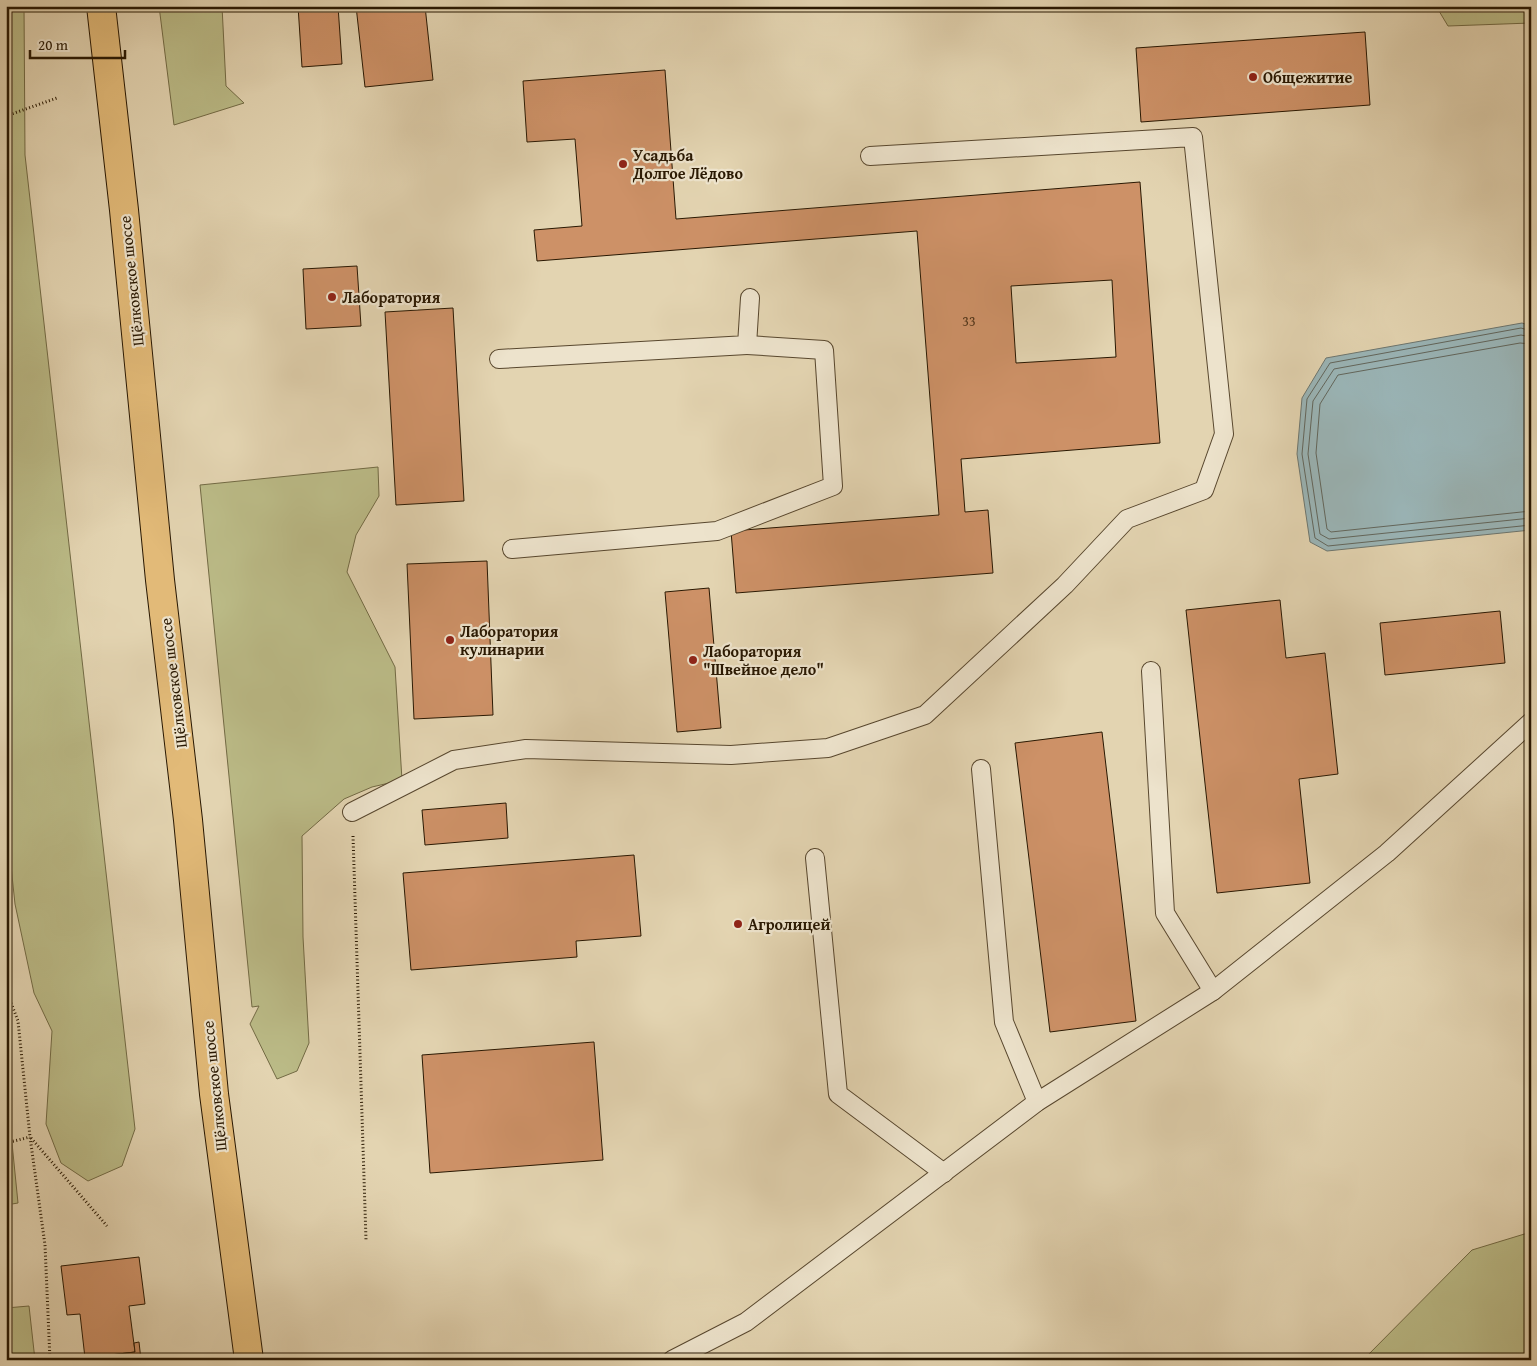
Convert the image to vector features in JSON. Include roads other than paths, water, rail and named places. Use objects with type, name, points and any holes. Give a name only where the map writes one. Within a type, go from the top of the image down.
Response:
[{"type":"main road","name":"Щёлковское шоссе","points":[[101,6],[124,210],[160,580],[188,820],[214,1094],[249,1360]]},
{"type":"lane","points":[[352,812],[454,760],[526,749],[731,755],[828,748],[925,715],[1065,585],[1128,519],[1204,490],[1224,434],[1193,137],[870,156]]},
{"type":"lane","points":[[747,345],[750,298]]},
{"type":"lane","points":[[499,359],[747,345],[824,350],[833,486],[717,530],[512,549]]},
{"type":"lane","points":[[1151,670],[1166,913],[1213,991]]},
{"type":"lane","points":[[672,1360],[746,1322],[1037,1102],[1213,991],[1387,853],[1531,722]]},
{"type":"lane","points":[[981,769],[1004,1022],[1037,1102]]},
{"type":"lane","points":[[815,858],[838,1094],[944,1173]]},
{"type":"water","points":[[1522,323],[1531,326],[1531,530],[1327,551],[1310,542],[1297,454],[1302,398],[1326,358]]},
{"type":"place","name":"Общежитие","points":[[1253,77]]},
{"type":"place","name":"Усадьба Долгое Лёдово","points":[[623,164]]},
{"type":"place","name":"Лаборатория","points":[[332,297]]},
{"type":"place","name":"Лаборатория кулинарии","points":[[450,640]]},
{"type":"place","name":"Лаборатория \"Швейное дело\"","points":[[693,660]]},
{"type":"place","name":"Агролицей","points":[[738,924]]}]
